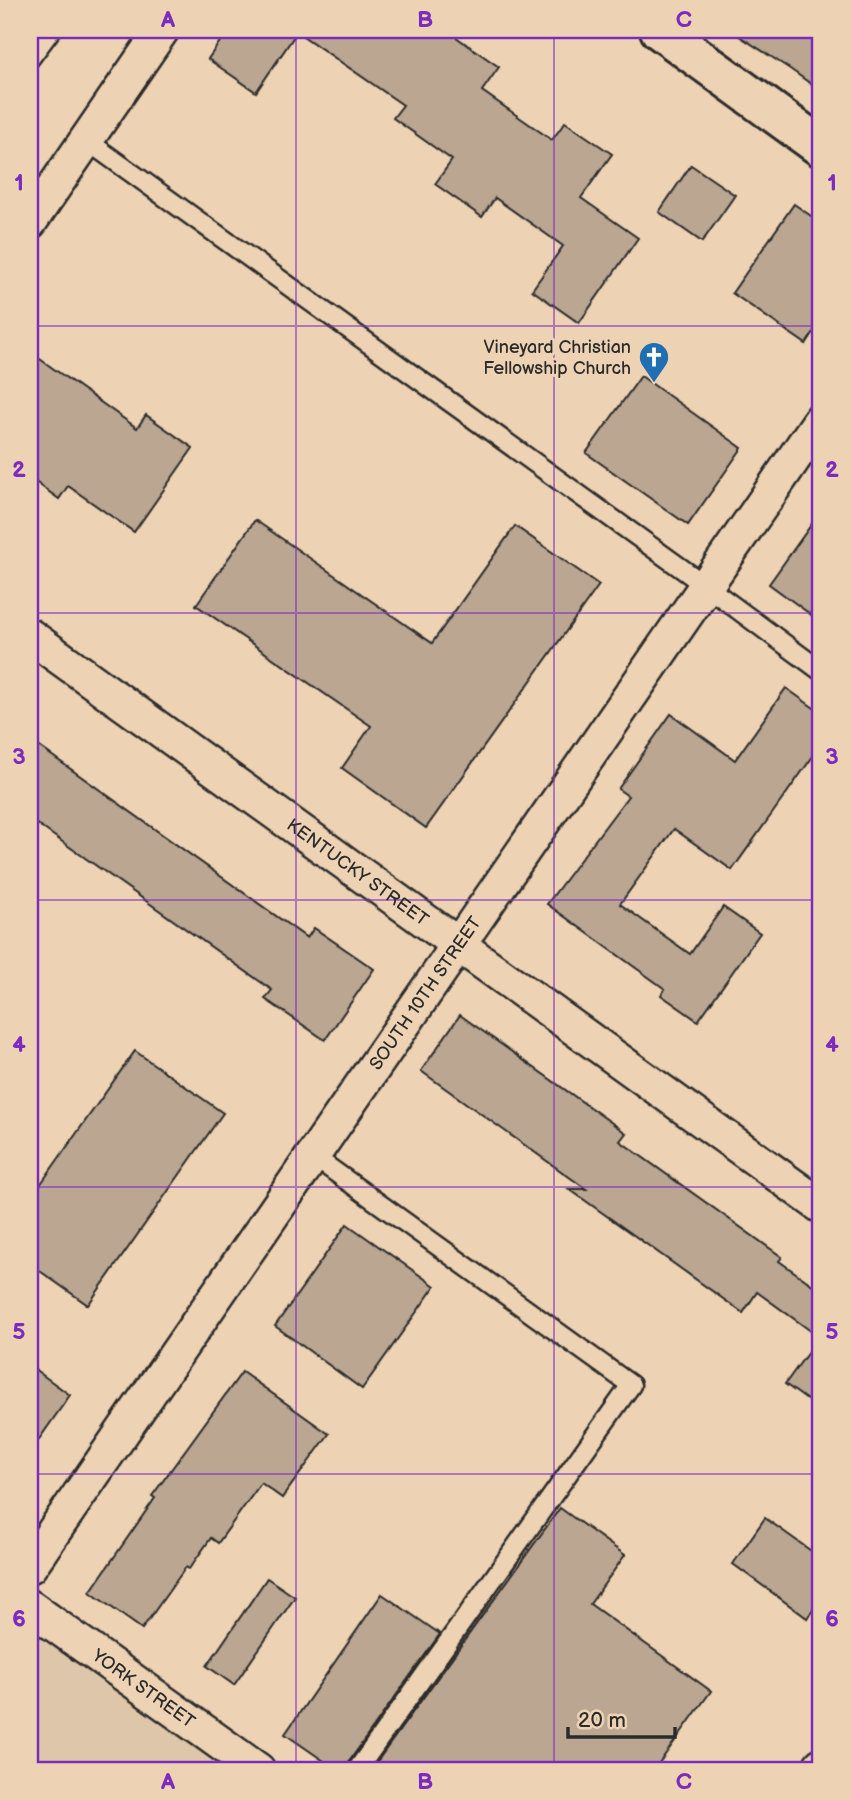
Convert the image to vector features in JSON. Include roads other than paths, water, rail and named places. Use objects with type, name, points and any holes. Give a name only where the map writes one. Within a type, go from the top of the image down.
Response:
[{"type":"street","points":[[31,216],[162,30]]},
{"type":"street","points":[[660,30],[821,148]]},
{"type":"street","name":"SOUTH 10TH STREET","points":[[30,1566],[821,419]]},
{"type":"street","name":"KENTUCKY STREET","points":[[30,636],[821,1206]]},
{"type":"street","name":"YORK STREET","points":[[30,1607],[258,1770]]},
{"type":"street","points":[[818,1770],[821,1765]]},
{"type":"lane","points":[[30,58],[51,30]]},
{"type":"lane","points":[[86,140],[821,671]]},
{"type":"lane","points":[[313,1156],[631,1385],[357,1770]]},
{"type":"place","name":"Vineyard Christian Fellowship Church","points":[[654,384]]}]
